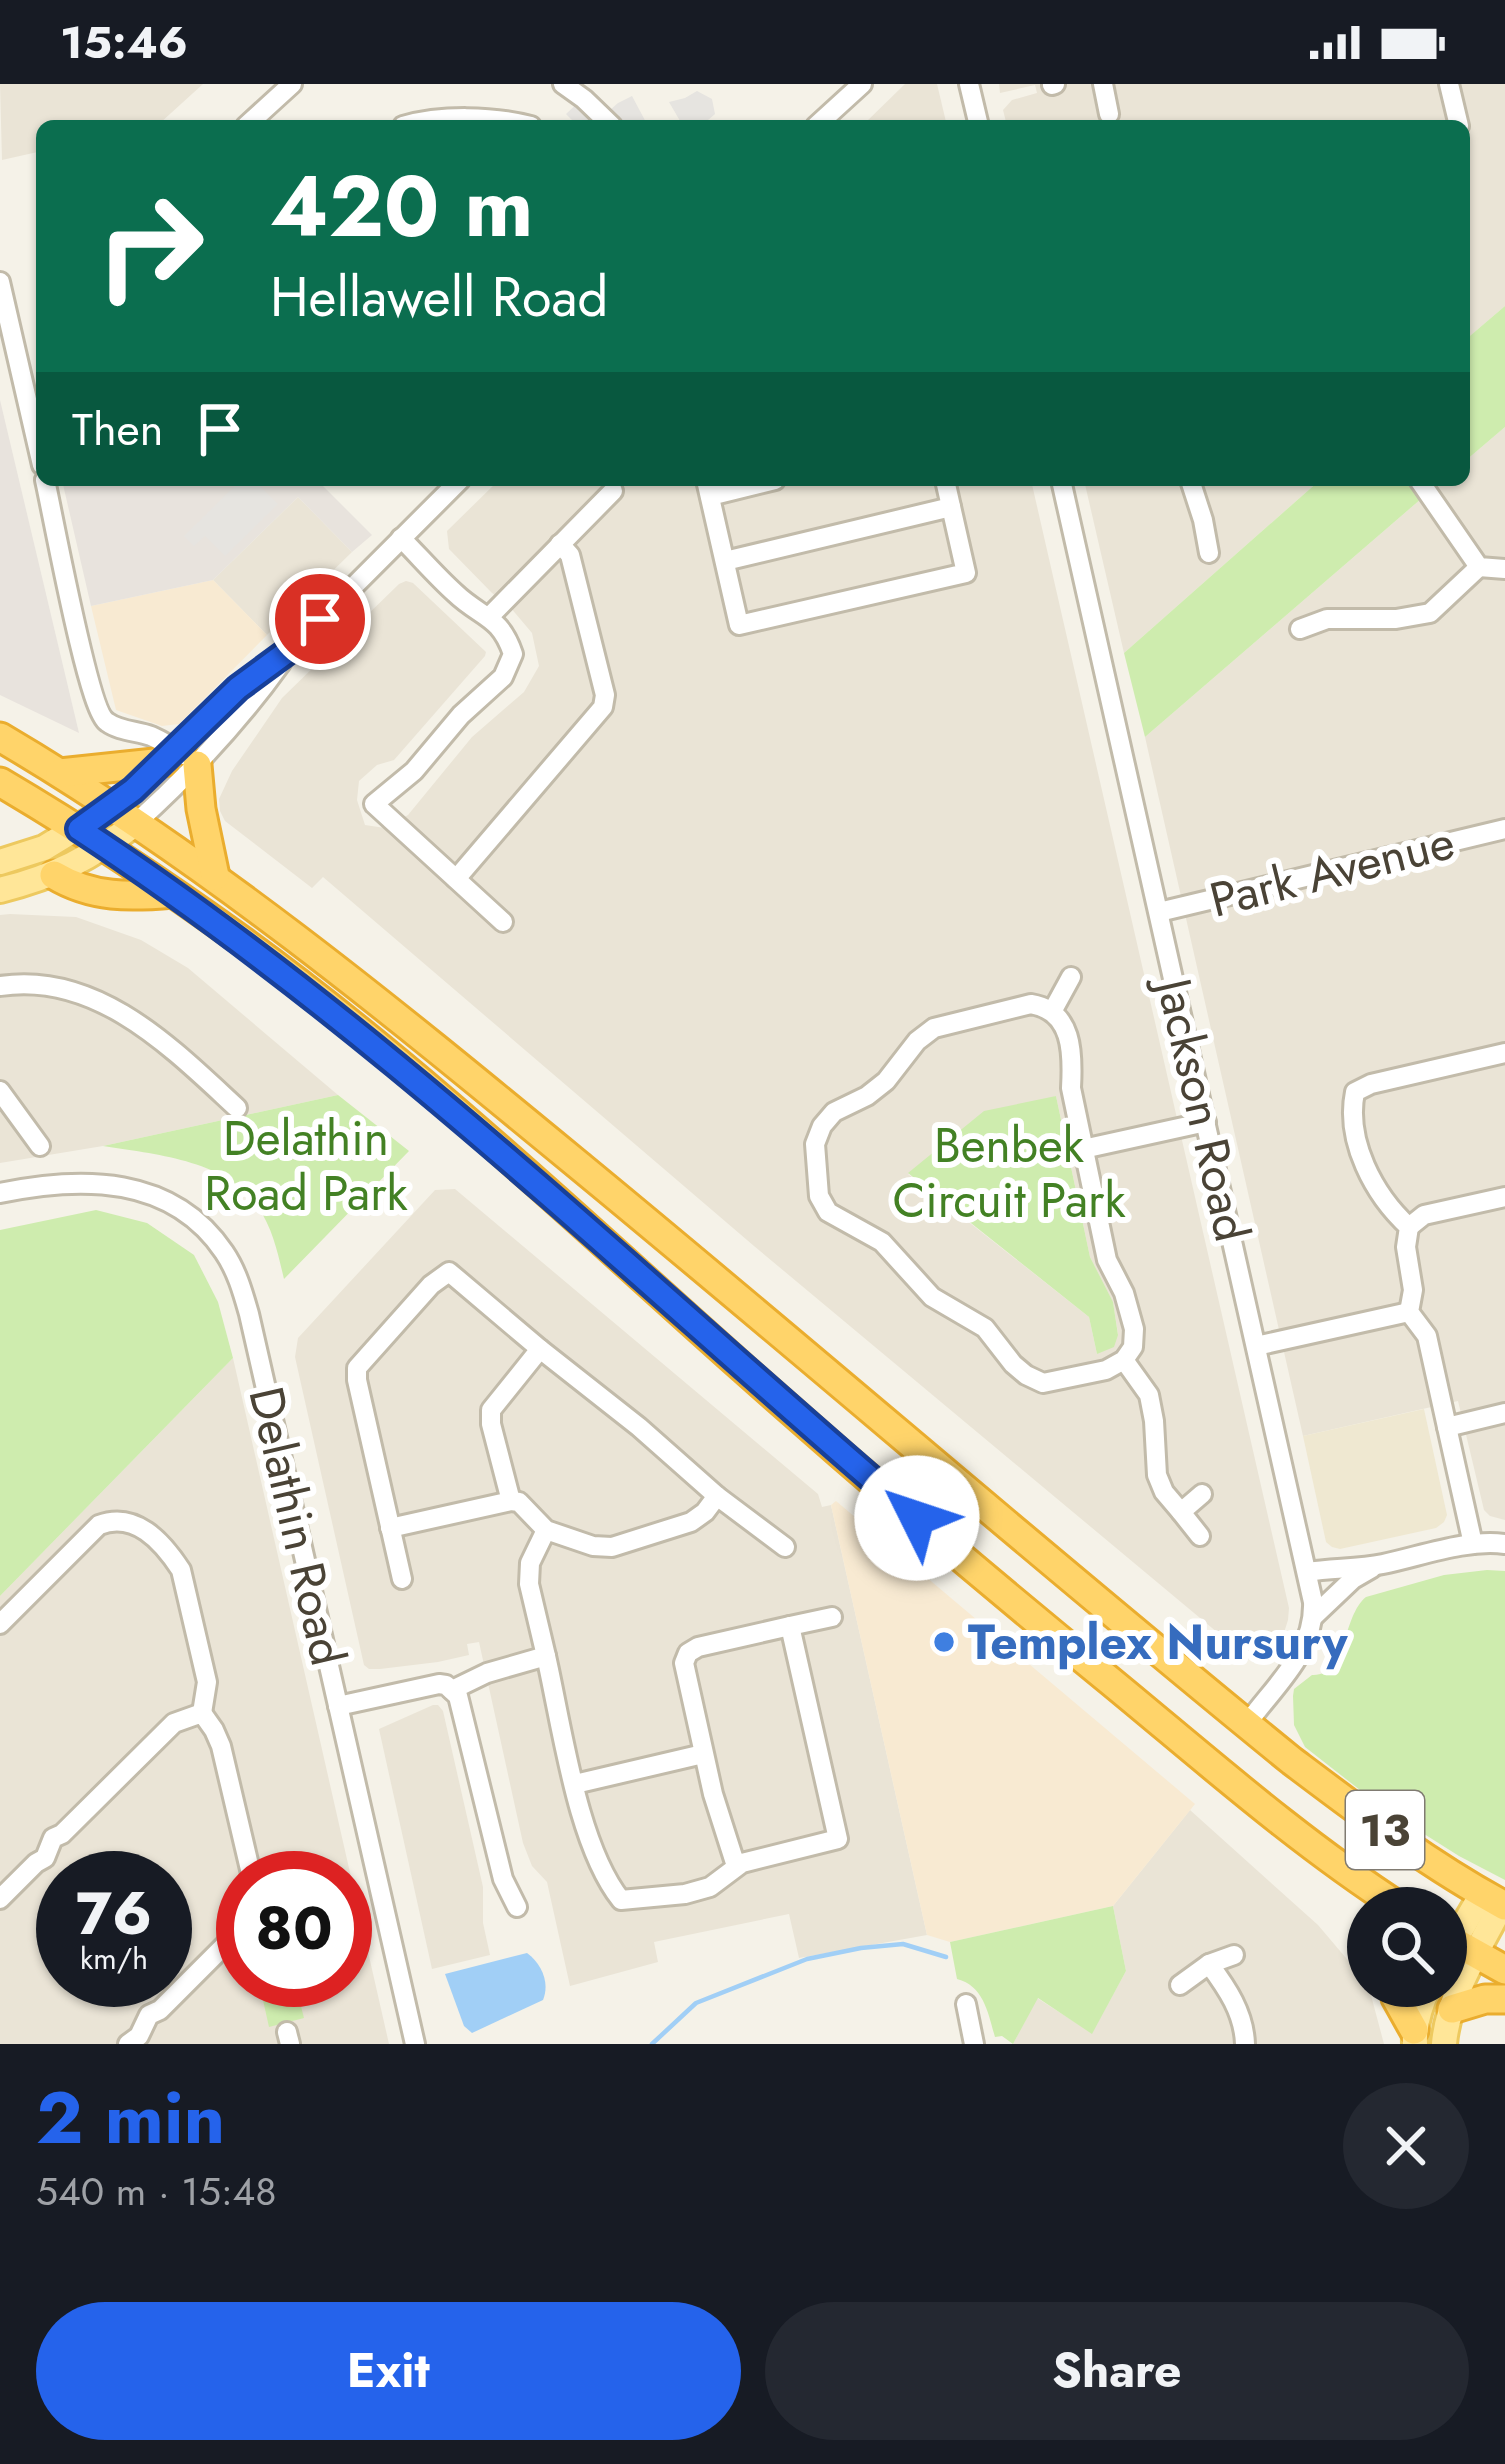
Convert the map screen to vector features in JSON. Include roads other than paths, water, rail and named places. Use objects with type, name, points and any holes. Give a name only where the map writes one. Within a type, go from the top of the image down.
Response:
[{"type":"highway","name":"13","points":[[0,737],[113,806],[281,924],[451,1059],[1247,1724],[1376,1824],[1496,1901]]},
{"type":"highway","points":[[60,772],[179,759],[201,809],[215,876]]},
{"type":"highway","name":"13","points":[[0,782],[79,829],[262,956],[402,1067],[1053,1635],[1356,1887]]},
{"type":"highway","points":[[54,874],[79,889],[127,898],[173,893]]},
{"type":"highway","points":[[1467,1952],[1505,1970]]},
{"type":"highway","points":[[1452,2009],[1485,1999],[1505,1999]]},
{"type":"highway","points":[[1400,2007],[1415,2037]]},
{"type":"main road","points":[[0,862],[31,854],[113,806]]},
{"type":"main road","points":[[0,890],[54,874],[106,847],[136,823]]},
{"type":"main road","points":[[1467,1934],[1496,1901]]},
{"type":"main road","points":[[1415,2037],[1423,2007]]},
{"type":"main road","points":[[1444,2044],[1452,2009]]},
{"type":"street","points":[[253,120],[292,84]]},
{"type":"street","points":[[563,84],[606,120]]},
{"type":"street","points":[[969,84],[978,120]]},
{"type":"street","points":[[1102,84],[1108,114]]},
{"type":"street","points":[[1450,84],[1459,120]]},
{"type":"street","points":[[822,120],[855,87]]},
{"type":"street","points":[[424,120],[466,120]]},
{"type":"street","points":[[0,282],[36,439]]},
{"type":"street","points":[[46,486],[99,715],[113,726],[152,736],[179,759]]},
{"type":"street","points":[[113,806],[251,705],[291,649],[454,486]]},
{"type":"street","points":[[708,488],[740,625],[966,573],[946,486]]},
{"type":"street","name":"Jackson Road","points":[[1062,486],[1307,1572],[1313,1617]]},
{"type":"street","points":[[1192,486],[1209,553]]},
{"type":"street","points":[[1423,486],[1479,567]]},
{"type":"street","points":[[490,616],[613,491]]},
{"type":"street","points":[[725,561],[951,507]]},
{"type":"street","points":[[401,538],[455,594],[490,616],[507,634],[513,654],[503,677],[471,705],[414,771],[374,804],[503,922]]},
{"type":"street","points":[[456,879],[603,707],[605,695],[571,555],[560,544]]},
{"type":"street","points":[[1300,629],[1327,619],[1396,619],[1430,613],[1479,567],[1505,569]]},
{"type":"street","points":[[136,823],[179,759]]},
{"type":"street","name":"Park Avenue","points":[[1159,912],[1505,829]]},
{"type":"street","points":[[1053,1010],[1071,977]]},
{"type":"street","points":[[0,986],[23,982],[71,989],[126,1016],[167,1044],[237,1108]]},
{"type":"street","points":[[1031,1004],[1053,1010],[1063,1022],[1083,1149],[1108,1260],[1134,1329],[1133,1347],[1124,1360],[1106,1370],[1043,1383],[1026,1375],[985,1328],[932,1297],[882,1242],[828,1212],[819,1196],[815,1144],[834,1112],[886,1081],[917,1041],[934,1028],[1031,1004]]},
{"type":"street","points":[[1409,1227],[1390,1210],[1363,1162],[1351,1112],[1355,1092],[1371,1084],[1505,1053]]},
{"type":"street","points":[[0,1091],[40,1146]]},
{"type":"street","points":[[1083,1149],[1206,1122]]},
{"type":"street","name":"Delathin Road","points":[[0,1193],[68,1182],[129,1188],[183,1212],[223,1250],[236,1274],[249,1314],[415,2044]]},
{"type":"street","points":[[1473,1544],[1426,1336],[1409,1312],[1413,1290],[1406,1247],[1409,1227],[1424,1215],[1505,1196]]},
{"type":"street","points":[[402,1579],[357,1368],[431,1285],[449,1272],[717,1496],[785,1547]]},
{"type":"street","points":[[1256,1346],[1409,1312]]},
{"type":"street","points":[[511,1501],[491,1410],[540,1349]]},
{"type":"street","points":[[1124,1360],[1149,1395],[1156,1475],[1164,1492],[1201,1536]]},
{"type":"street","points":[[1447,1427],[1505,1413]]},
{"type":"street","points":[[1180,1512],[1202,1494]]},
{"type":"street","points":[[390,1528],[511,1501],[519,1502],[546,1530],[593,1546],[612,1547],[691,1522],[717,1496]]},
{"type":"street","points":[[0,1624],[99,1525],[112,1520],[134,1522],[181,1570],[207,1682],[202,1713],[221,1746],[246,1851]]},
{"type":"street","points":[[546,1530],[530,1564],[529,1584],[591,1846],[621,1900],[686,1894],[710,1887],[736,1866],[838,1838],[790,1627]]},
{"type":"street","points":[[1307,1572],[1376,1566],[1473,1544],[1505,1544]]},
{"type":"street","points":[[1247,1724],[1304,1649],[1313,1617],[1353,1579],[1376,1566]]},
{"type":"street","points":[[736,1866],[704,1754],[685,1663],[688,1653],[832,1617]]},
{"type":"street","points":[[452,1690],[487,1673],[546,1656]]},
{"type":"street","points":[[338,1706],[439,1684],[452,1690],[460,1705],[503,1879],[517,1907]]},
{"type":"street","points":[[0,1899],[45,1858],[53,1838],[174,1723],[202,1713]]},
{"type":"street","points":[[575,1784],[704,1754]]},
{"type":"street","points":[[128,2044],[139,2036],[149,2015],[160,2010],[216,1954]]},
{"type":"street","points":[[1180,1985],[1209,1964],[1234,1955]]},
{"type":"street","points":[[1209,1964],[1238,2011],[1245,2044]]},
{"type":"street","points":[[966,2003],[974,2044]]},
{"type":"water","points":[[527,1953],[543,1974],[543,2000],[472,2033],[464,2026],[445,1974]]},
{"type":"waterway","points":[[652,2044],[696,2003],[807,1959],[903,1944],[946,1957]]},
{"type":"place","name":"Templex Nursury","points":[[944,1642]]},
{"type":"park label","name":"Delathin Road Park","points":[[306,1166]]},
{"type":"park label","name":"Benbek Circuit Park","points":[[1009,1172]]}]
